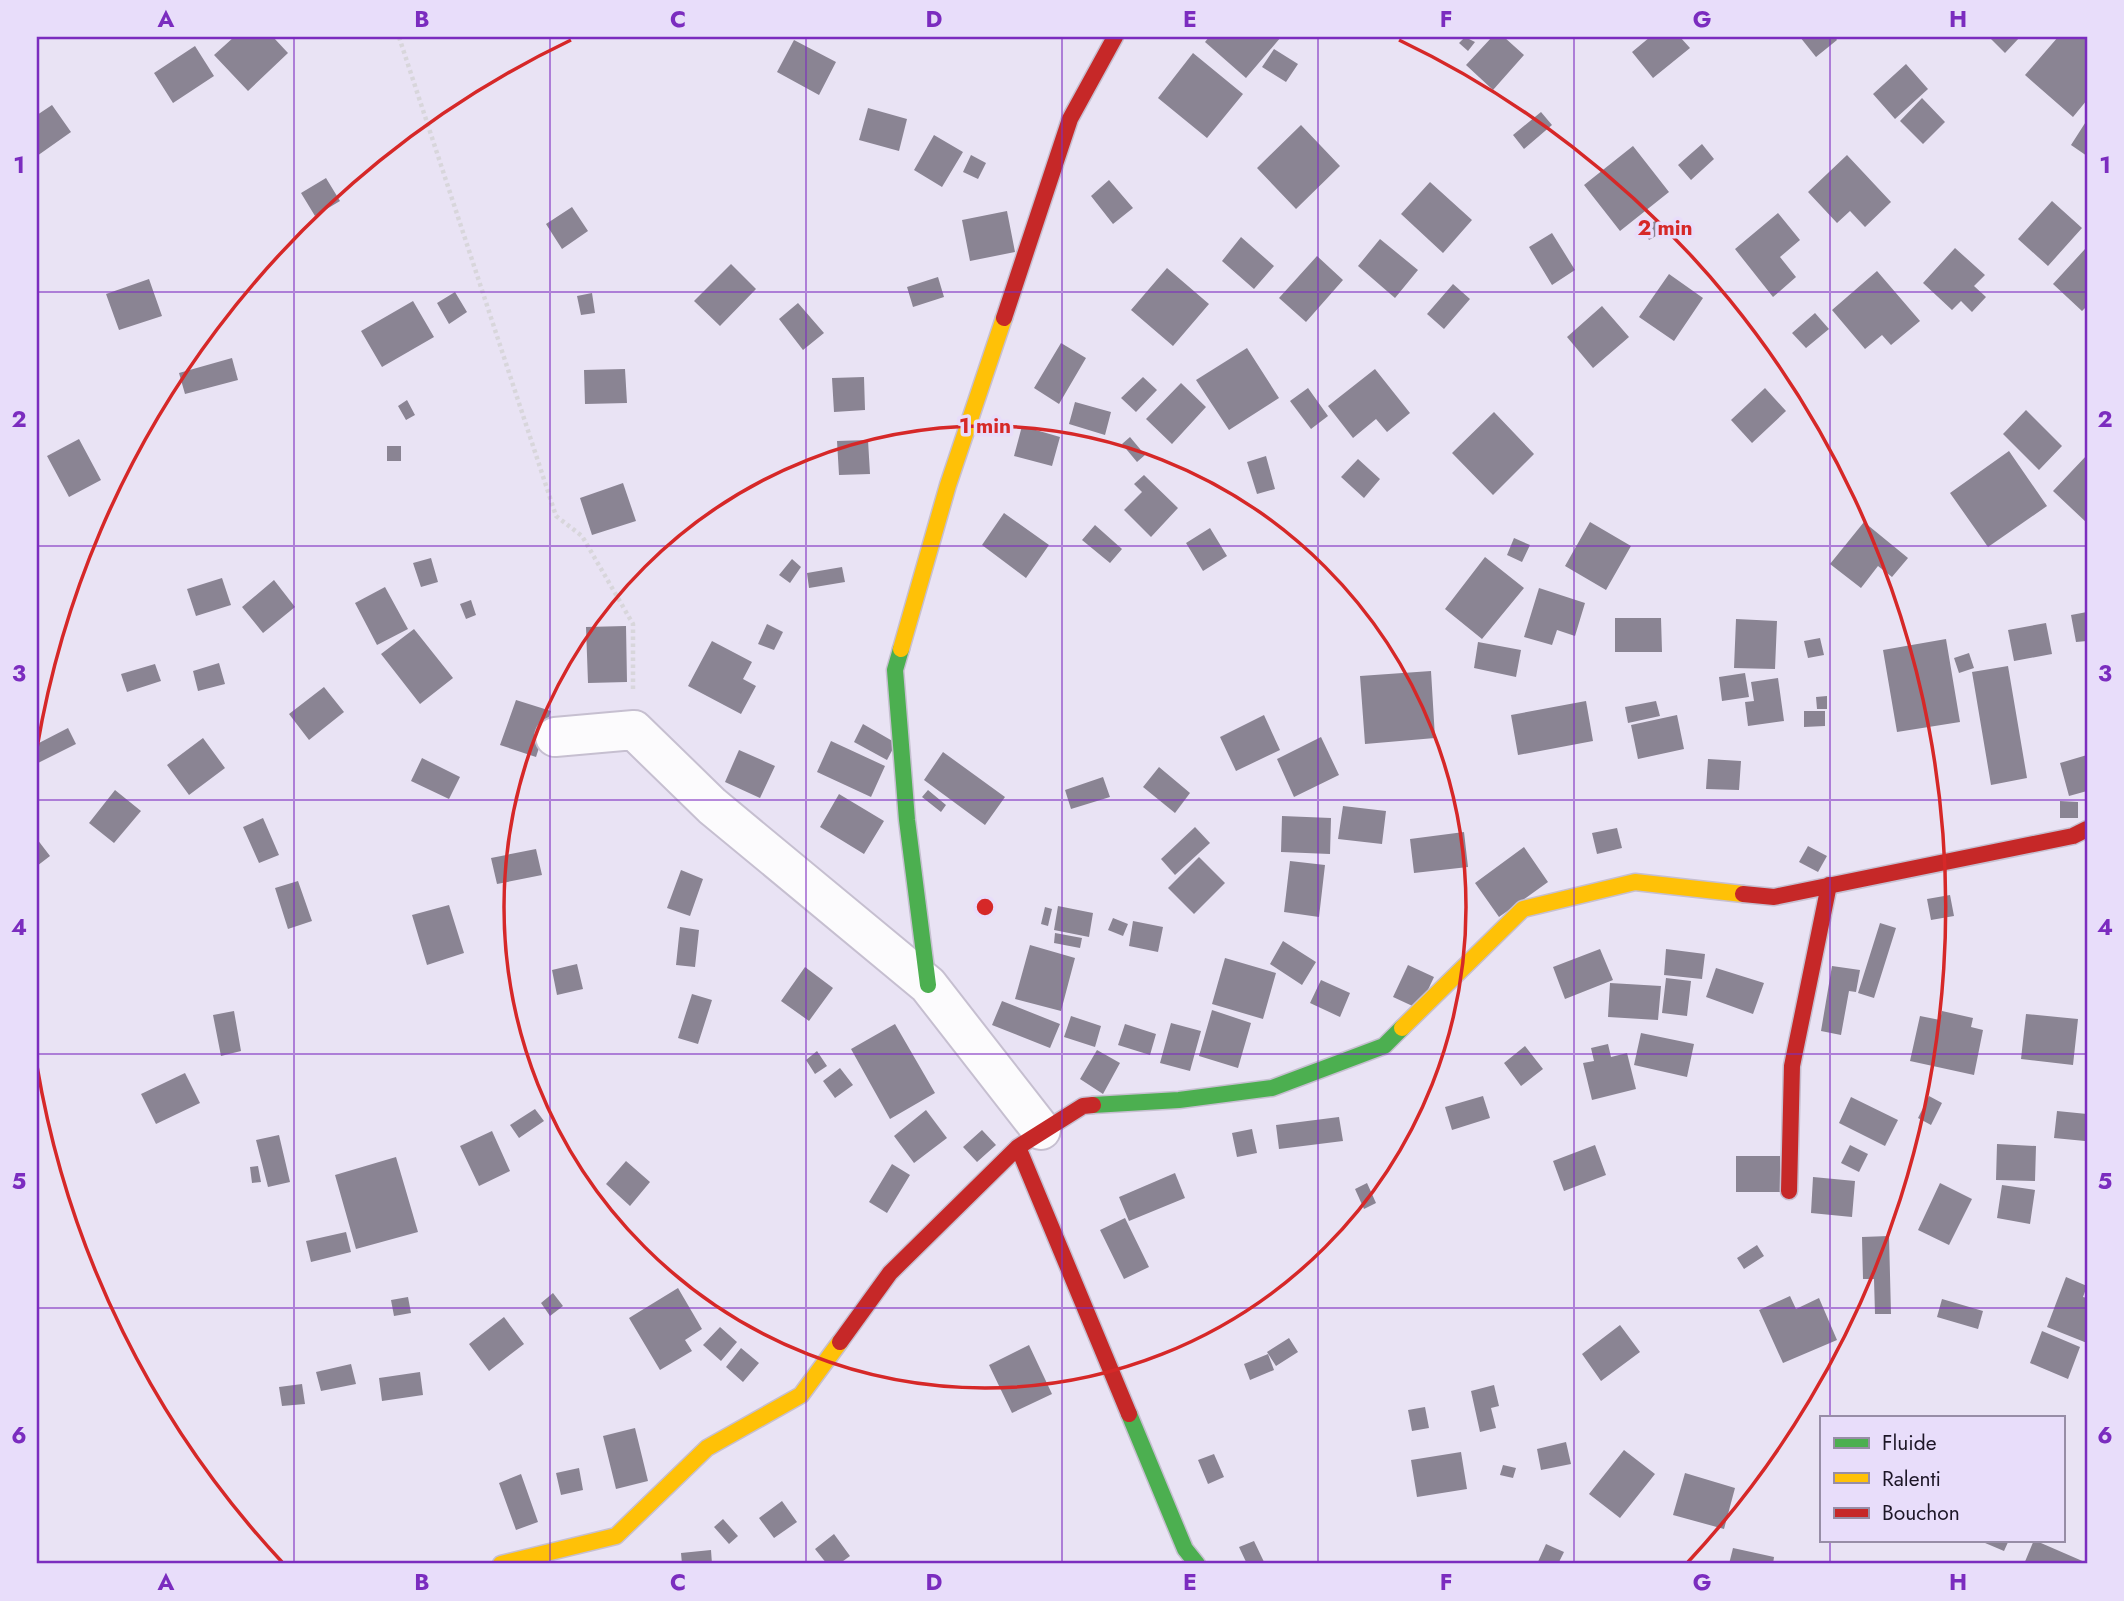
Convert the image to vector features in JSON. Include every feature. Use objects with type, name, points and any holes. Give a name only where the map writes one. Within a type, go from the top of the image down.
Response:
[{"type":"street","points":[[928,985],[907,820],[895,670],[948,485],[1070,119],[1115,37]]},
{"type":"street","points":[[555,737],[634,730],[712,806],[928,985],[1029,1139],[1185,1549],[1197,1564]]},
{"type":"street","points":[[501,1564],[616,1536],[708,1448],[801,1395],[890,1273],[1029,1139],[1083,1105],[1179,1100],[1272,1088],[1384,1046],[1524,909],[1634,882],[1773,897],[2073,836],[2087,829]]},
{"type":"street","points":[[1789,1191],[1792,1066],[1829,886]]},
{"type":"path","points":[[399,37],[556,516],[582,536],[633,624],[634,730]]},
{"type":"building","points":[[234,37],[273,37],[288,53],[248,91],[214,55]]},
{"type":"building","points":[[1209,37],[1281,37],[1246,78],[1205,42]]},
{"type":"building","points":[[1465,37],[1475,42],[1468,51],[1459,43]]},
{"type":"building","points":[[1492,37],[1504,37],[1524,55],[1493,90],[1466,65]]},
{"type":"building","points":[[1650,37],[1680,37],[1690,48],[1653,78],[1632,52]]},
{"type":"building","points":[[1800,37],[1835,37],[1837,40],[1816,57]]},
{"type":"building","points":[[1989,37],[2020,37],[2005,53]]},
{"type":"building","points":[[2058,37],[2084,37],[2087,40],[2087,100],[2073,117],[2025,75]]},
{"type":"building","points":[[794,40],[836,62],[819,95],[777,72]]},
{"type":"building","points":[[195,46],[214,76],[173,103],[154,73]]},
{"type":"building","points":[[1274,49],[1298,64],[1286,82],[1262,67]]},
{"type":"building","points":[[1193,53],[1243,94],[1207,138],[1158,98]]},
{"type":"building","points":[[1906,64],[1928,89],[1895,119],[1873,94]]},
{"type":"building","points":[[1922,98],[1945,122],[1923,144],[1900,121]]},
{"type":"building","points":[[52,105],[71,132],[37,156],[37,115]]},
{"type":"building","points":[[868,108],[907,119],[899,151],[859,140]]},
{"type":"building","points":[[1541,112],[1552,125],[1524,149],[1513,135]]},
{"type":"building","points":[[2087,120],[2087,156],[2071,145]]},
{"type":"building","points":[[1301,125],[1340,166],[1296,209],[1257,168]]},
{"type":"building","points":[[934,135],[963,152],[942,187],[914,170]]},
{"type":"building","points":[[1702,144],[1714,159],[1691,180],[1678,165]]},
{"type":"building","points":[[1633,146],[1669,192],[1620,231],[1584,185]]},
{"type":"building","points":[[971,155],[986,163],[978,179],[963,172]]},
{"type":"building","points":[[1847,155],[1891,202],[1865,227],[1850,211],[1837,223],[1808,192]]},
{"type":"building","points":[[326,178],[340,201],[315,216],[301,193]]},
{"type":"building","points":[[1109,180],[1133,208],[1113,224],[1091,196]]},
{"type":"building","points":[[1430,182],[1472,220],[1443,253],[1401,214]]},
{"type":"building","points":[[2052,201],[2082,228],[2048,266],[2018,239]]},
{"type":"building","points":[[572,207],[588,231],[562,249],[546,224]]},
{"type":"building","points":[[1007,211],[1015,252],[970,261],[962,220]]},
{"type":"building","points":[[1778,213],[1800,240],[1780,257],[1796,277],[1773,297],[1735,249]]},
{"type":"building","points":[[1657,220],[1663,232],[1649,240],[1642,228]]},
{"type":"building","points":[[1552,233],[1575,270],[1552,285],[1529,247]]},
{"type":"building","points":[[1241,237],[1274,266],[1254,289],[1222,261]]},
{"type":"building","points":[[1380,239],[1418,270],[1395,298],[1358,266]]},
{"type":"building","points":[[1955,248],[1985,275],[1974,286],[1986,297],[1972,312],[1961,301],[1952,310],[1923,283]]},
{"type":"building","points":[[2085,249],[2087,306],[2082,311],[2053,284]]},
{"type":"building","points":[[1317,256],[1343,280],[1306,322],[1279,298]]},
{"type":"building","points":[[731,264],[756,289],[720,326],[694,301]]},
{"type":"building","points":[[1167,268],[1209,304],[1173,346],[1131,310]]},
{"type":"building","points":[[1877,271],[1920,321],[1891,345],[1882,335],[1865,349],[1832,310]]},
{"type":"building","points":[[1669,274],[1703,298],[1674,341],[1639,317]]},
{"type":"building","points":[[938,277],[944,297],[913,307],[907,287]]},
{"type":"building","points":[[149,279],[162,316],[119,330],[106,294]]},
{"type":"building","points":[[1453,284],[1470,299],[1444,329],[1427,314]]},
{"type":"building","points":[[455,292],[467,312],[449,324],[437,303]]},
{"type":"building","points":[[592,293],[595,313],[581,315],[577,296]]},
{"type":"building","points":[[413,301],[434,337],[382,367],[361,331]]},
{"type":"building","points":[[798,303],[824,333],[803,350],[779,319]]},
{"type":"building","points":[[1602,306],[1629,337],[1593,368],[1567,337]]},
{"type":"building","points":[[1815,313],[1829,329],[1806,348],[1792,333]]},
{"type":"building","points":[[1061,343],[1086,358],[1059,404],[1034,388]]},
{"type":"building","points":[[1247,348],[1279,398],[1229,430],[1196,380]]},
{"type":"building","points":[[232,358],[238,380],[185,394],[179,373]]},
{"type":"building","points":[[625,369],[627,403],[585,404],[584,370]]},
{"type":"building","points":[[1375,369],[1410,413],[1387,432],[1376,419],[1353,438],[1328,406]]},
{"type":"building","points":[[864,377],[865,410],[834,412],[832,378]]},
{"type":"building","points":[[1143,377],[1157,390],[1136,412],[1121,398]]},
{"type":"building","points":[[1181,383],[1206,407],[1172,444],[1146,419]]},
{"type":"building","points":[[1308,388],[1328,416],[1311,429],[1290,401]]},
{"type":"building","points":[[1765,388],[1786,411],[1752,443],[1731,420]]},
{"type":"building","points":[[407,400],[415,415],[406,420],[398,406]]},
{"type":"building","points":[[1075,402],[1111,412],[1105,435],[1069,424]]},
{"type":"building","points":[[2026,410],[2062,446],[2039,470],[2003,434]]},
{"type":"building","points":[[1494,412],[1534,454],[1493,495],[1452,453]]},
{"type":"building","points":[[1022,426],[1060,437],[1052,466],[1014,456]]},
{"type":"building","points":[[1130,437],[1145,455],[1137,462],[1122,444]]},
{"type":"building","points":[[79,439],[101,480],[69,497],[47,456]]},
{"type":"building","points":[[868,440],[870,474],[839,475],[837,441]]},
{"type":"building","points":[[387,446],[401,446],[401,461],[387,461]]},
{"type":"building","points":[[2009,451],[2047,506],[1988,547],[1950,493]]},
{"type":"building","points":[[2087,455],[2087,523],[2053,491]]},
{"type":"building","points":[[1266,456],[1275,489],[1257,494],[1247,462]]},
{"type":"building","points":[[1358,459],[1380,479],[1364,498],[1341,477]]},
{"type":"building","points":[[1144,475],[1178,508],[1151,537],[1124,510],[1142,492],[1134,484]]},
{"type":"building","points":[[623,483],[636,521],[592,535],[580,498]]},
{"type":"building","points":[[1004,513],[1049,545],[1026,578],[982,545]]},
{"type":"building","points":[[1590,522],[1631,546],[1606,590],[1565,566]]},
{"type":"building","points":[[1864,522],[1908,558],[1892,577],[1878,566],[1861,588],[1830,564]]},
{"type":"building","points":[[1095,525],[1122,549],[1110,563],[1082,540]]},
{"type":"building","points":[[1210,528],[1227,556],[1203,571],[1186,543]]},
{"type":"building","points":[[1514,538],[1530,545],[1522,562],[1507,555]]},
{"type":"building","points":[[1485,557],[1524,588],[1482,639],[1445,609]]},
{"type":"building","points":[[431,558],[438,582],[421,587],[413,563]]},
{"type":"building","points":[[792,559],[801,567],[790,583],[779,575]]},
{"type":"building","points":[[842,567],[845,582],[809,588],[807,573]]},
{"type":"building","points":[[222,578],[231,605],[196,616],[187,589]]},
{"type":"building","points":[[274,580],[295,607],[263,633],[242,607]]},
{"type":"building","points":[[385,587],[408,629],[377,645],[355,603]]},
{"type":"building","points":[[1539,588],[1585,603],[1575,636],[1557,630],[1552,645],[1524,637]]},
{"type":"building","points":[[471,600],[476,615],[466,619],[460,604]]},
{"type":"building","points":[[2087,612],[2087,641],[2076,642],[2071,615]]},
{"type":"building","points":[[1615,618],[1661,618],[1662,652],[1615,652]]},
{"type":"building","points":[[1736,619],[1777,621],[1775,669],[1734,668]]},
{"type":"building","points":[[2046,623],[2052,654],[2014,661],[2008,630]]},
{"type":"building","points":[[767,624],[783,632],[774,650],[758,644]]},
{"type":"building","points":[[626,626],[627,682],[588,683],[586,627]]},
{"type":"building","points":[[414,629],[453,678],[420,704],[381,654]]},
{"type":"building","points":[[1820,638],[1824,655],[1808,658],[1804,641]]},
{"type":"building","points":[[1946,639],[1960,722],[1897,732],[1883,650]]},
{"type":"building","points":[[712,641],[752,662],[743,679],[756,686],[741,714],[688,686]]},
{"type":"building","points":[[1478,642],[1521,650],[1516,677],[1474,668]]},
{"type":"building","points":[[1969,653],[1974,668],[1959,673],[1954,658]]},
{"type":"building","points":[[219,663],[225,684],[198,691],[193,671]]},
{"type":"building","points":[[155,664],[161,681],[127,692],[121,674]]},
{"type":"building","points":[[2008,666],[2027,778],[1991,785],[1972,672]]},
{"type":"building","points":[[1431,671],[1435,738],[1365,744],[1360,676]]},
{"type":"building","points":[[1745,673],[1749,697],[1722,701],[1719,677]]},
{"type":"building","points":[[1778,678],[1784,721],[1748,726],[1745,702],[1754,701],[1751,682]]},
{"type":"building","points":[[324,687],[344,712],[309,740],[289,714]]},
{"type":"building","points":[[1827,696],[1827,709],[1817,709],[1816,697]]},
{"type":"building","points":[[516,700],[551,711],[536,757],[500,745]]},
{"type":"building","points":[[1586,701],[1593,741],[1518,755],[1511,715]]},
{"type":"building","points":[[1656,701],[1660,716],[1628,723],[1625,707]]},
{"type":"building","points":[[1804,711],[1825,711],[1825,726],[1804,727]]},
{"type":"building","points":[[1264,715],[1280,750],[1236,771],[1220,737]]},
{"type":"building","points":[[1677,715],[1684,749],[1638,759],[1631,725]]},
{"type":"building","points":[[863,724],[896,743],[887,760],[854,742]]},
{"type":"building","points":[[68,728],[76,744],[38,763],[37,744]]},
{"type":"building","points":[[1321,737],[1339,775],[1294,797],[1277,759]]},
{"type":"building","points":[[203,738],[225,768],[189,795],[167,765]]},
{"type":"building","points":[[831,741],[885,766],[871,797],[817,772]]},
{"type":"building","points":[[739,750],[775,766],[760,798],[725,782]]},
{"type":"building","points":[[943,752],[1005,797],[985,825],[924,780]]},
{"type":"building","points":[[2087,755],[2087,791],[2069,796],[2060,763]]},
{"type":"building","points":[[422,758],[460,777],[449,799],[411,781]]},
{"type":"building","points":[[1708,759],[1741,761],[1739,790],[1706,789]]},
{"type":"building","points":[[1159,767],[1190,793],[1175,813],[1143,787]]},
{"type":"building","points":[[1103,777],[1110,797],[1071,809],[1065,790]]},
{"type":"building","points":[[115,790],[141,811],[114,843],[89,823]]},
{"type":"building","points":[[928,790],[946,805],[941,812],[922,797]]},
{"type":"building","points":[[839,794],[884,821],[864,854],[820,827]]},
{"type":"building","points":[[2060,801],[2078,802],[2078,818],[2060,818]]},
{"type":"building","points":[[1343,806],[1386,811],[1382,844],[1338,839]]},
{"type":"building","points":[[1282,816],[1331,818],[1330,854],[1281,852]]},
{"type":"building","points":[[263,818],[279,855],[259,863],[243,827]]},
{"type":"building","points":[[1195,827],[1210,843],[1175,875],[1161,859]]},
{"type":"building","points":[[1617,828],[1622,848],[1597,854],[1592,833]]},
{"type":"building","points":[[1464,832],[1468,867],[1414,873],[1410,839]]},
{"type":"building","points":[[37,839],[50,856],[37,866]]},
{"type":"building","points":[[1808,846],[1827,856],[1818,872],[1799,862]]},
{"type":"building","points":[[1524,847],[1548,882],[1499,917],[1475,883]]},
{"type":"building","points":[[536,849],[542,875],[497,884],[491,858]]},
{"type":"building","points":[[1199,857],[1225,883],[1194,914],[1168,888]]},
{"type":"building","points":[[1290,861],[1325,865],[1319,917],[1284,912]]},
{"type":"building","points":[[681,870],[703,879],[690,916],[667,908]]},
{"type":"building","points":[[298,881],[312,921],[288,929],[275,888]]},
{"type":"building","points":[[1950,895],[1954,916],[1931,920],[1927,899]]},
{"type":"building","points":[[449,905],[464,953],[427,965],[412,915]]},
{"type":"building","points":[[1058,906],[1093,913],[1089,937],[1054,930]]},
{"type":"building","points":[[1045,907],[1052,909],[1048,926],[1041,924]]},
{"type":"building","points":[[1113,918],[1128,924],[1123,936],[1108,930]]},
{"type":"building","points":[[1133,921],[1163,927],[1158,952],[1129,946]]},
{"type":"building","points":[[1880,923],[1896,928],[1874,998],[1858,993]]},
{"type":"building","points":[[680,927],[699,930],[695,967],[676,965]]},
{"type":"building","points":[[1055,933],[1082,938],[1080,948],[1054,943]]},
{"type":"building","points":[[1283,941],[1316,962],[1302,985],[1270,964]]},
{"type":"building","points":[[1030,945],[1075,958],[1061,1011],[1015,999]]},
{"type":"building","points":[[1600,949],[1613,980],[1565,999],[1553,967]]},
{"type":"building","points":[[1666,949],[1705,954],[1702,979],[1664,975]]},
{"type":"building","points":[[1225,958],[1276,973],[1263,1019],[1212,1004]]},
{"type":"building","points":[[577,964],[583,989],[557,995],[552,970]]},
{"type":"building","points":[[1408,965],[1434,977],[1419,1009],[1393,997]]},
{"type":"building","points":[[1832,966],[1860,970],[1856,992],[1849,991],[1841,1035],[1821,1031]]},
{"type":"building","points":[[805,967],[833,988],[809,1021],[781,1001]]},
{"type":"building","points":[[1716,968],[1764,983],[1753,1014],[1706,997]]},
{"type":"building","points":[[1666,978],[1691,981],[1687,1016],[1662,1013]]},
{"type":"building","points":[[1321,980],[1350,993],[1340,1017],[1310,1003]]},
{"type":"building","points":[[1610,983],[1661,986],[1658,1020],[1608,1017]]},
{"type":"building","points":[[692,994],[712,1000],[698,1044],[678,1038]]},
{"type":"building","points":[[1002,1001],[1060,1024],[1050,1048],[992,1025]]},
{"type":"building","points":[[1212,1010],[1251,1023],[1238,1068],[1199,1056]]},
{"type":"building","points":[[234,1011],[241,1051],[221,1056],[213,1015]]},
{"type":"building","points":[[1942,1011],[1973,1018],[1971,1027],[1983,1030],[1974,1075],[1910,1061],[1920,1016],[1940,1020]]},
{"type":"building","points":[[2026,1014],[2078,1019],[2073,1065],[2021,1059]]},
{"type":"building","points":[[1071,1016],[1101,1026],[1095,1047],[1064,1037]]},
{"type":"building","points":[[1171,1023],[1201,1031],[1190,1071],[1160,1063]]},
{"type":"building","points":[[895,1024],[935,1093],[890,1119],[851,1049]]},
{"type":"building","points":[[1125,1024],[1156,1034],[1150,1055],[1118,1045]]},
{"type":"building","points":[[1641,1033],[1694,1044],[1687,1077],[1634,1065]]},
{"type":"building","points":[[1608,1044],[1611,1057],[1627,1053],[1636,1089],[1592,1100],[1583,1063],[1594,1061],[1591,1048]]},
{"type":"building","points":[[1525,1046],[1543,1069],[1521,1086],[1504,1063]]},
{"type":"building","points":[[1097,1050],[1120,1063],[1103,1094],[1080,1079]]},
{"type":"building","points":[[817,1051],[827,1066],[815,1074],[806,1060]]},
{"type":"building","points":[[840,1068],[853,1085],[835,1098],[823,1081]]},
{"type":"building","points":[[185,1073],[200,1103],[156,1124],[141,1094]]},
{"type":"building","points":[[1483,1096],[1490,1118],[1452,1130],[1445,1107]]},
{"type":"building","points":[[1929,1096],[1942,1103],[1931,1125],[1918,1118]]},
{"type":"building","points":[[1851,1097],[1898,1120],[1885,1146],[1839,1123]]},
{"type":"building","points":[[535,1109],[544,1121],[519,1138],[510,1125]]},
{"type":"building","points":[[926,1110],[947,1138],[914,1163],[894,1136]]},
{"type":"building","points":[[2057,1111],[2087,1114],[2085,1141],[2054,1138]]},
{"type":"building","points":[[1339,1117],[1343,1141],[1279,1149],[1276,1125]]},
{"type":"building","points":[[1252,1129],[1257,1153],[1237,1157],[1232,1133]]},
{"type":"building","points":[[982,1130],[996,1145],[977,1162],[963,1147]]},
{"type":"building","points":[[492,1131],[510,1171],[479,1186],[460,1146]]},
{"type":"building","points":[[279,1135],[290,1182],[268,1187],[256,1140]]},
{"type":"building","points":[[1997,1144],[2036,1146],[2035,1181],[1996,1180]]},
{"type":"building","points":[[1595,1145],[1606,1175],[1564,1191],[1553,1161]]},
{"type":"building","points":[[1850,1145],[1868,1154],[1859,1172],[1841,1163]]},
{"type":"building","points":[[1736,1156],[1780,1156],[1780,1192],[1736,1192]]},
{"type":"building","points":[[396,1157],[418,1232],[356,1249],[335,1175]]},
{"type":"building","points":[[626,1161],[650,1182],[630,1206],[606,1184]]},
{"type":"building","points":[[892,1164],[910,1175],[887,1213],[869,1202]]},
{"type":"building","points":[[258,1166],[261,1182],[252,1183],[250,1167]]},
{"type":"building","points":[[1175,1173],[1185,1198],[1129,1221],[1119,1197]]},
{"type":"building","points":[[1813,1177],[1855,1181],[1852,1217],[1811,1213]]},
{"type":"building","points":[[1367,1183],[1376,1203],[1364,1209],[1355,1189]]},
{"type":"building","points":[[1940,1183],[1972,1199],[1949,1245],[1918,1230]]},
{"type":"building","points":[[2002,1185],[2035,1190],[2030,1224],[1997,1218]]},
{"type":"building","points":[[1125,1218],[1149,1267],[1124,1279],[1100,1230]]},
{"type":"building","points":[[346,1232],[351,1252],[311,1262],[306,1241]]},
{"type":"building","points":[[1889,1236],[1891,1314],[1875,1314],[1874,1279],[1863,1279],[1862,1237]]},
{"type":"building","points":[[1757,1245],[1764,1256],[1744,1269],[1737,1258]]},
{"type":"building","points":[[2066,1277],[2087,1286],[2083,1297],[2087,1298],[2087,1343],[2047,1327]]},
{"type":"building","points":[[678,1288],[702,1329],[685,1340],[692,1351],[660,1370],[629,1318]]},
{"type":"building","points":[[553,1293],[563,1306],[550,1316],[541,1303]]},
{"type":"building","points":[[1790,1296],[1796,1309],[1819,1298],[1837,1340],[1783,1363],[1759,1310]]},
{"type":"building","points":[[408,1297],[411,1313],[394,1316],[391,1300]]},
{"type":"building","points":[[1942,1299],[1983,1311],[1978,1329],[1937,1317]]},
{"type":"building","points":[[504,1317],[524,1344],[489,1371],[469,1344]]},
{"type":"building","points":[[1620,1325],[1640,1352],[1601,1381],[1582,1354]]},
{"type":"building","points":[[720,1327],[737,1342],[721,1361],[703,1345]]},
{"type":"building","points":[[2042,1331],[2080,1347],[2068,1379],[2030,1363]]},
{"type":"building","points":[[1289,1338],[1298,1352],[1276,1366],[1267,1352]]},
{"type":"building","points":[[1029,1345],[1052,1394],[1012,1413],[989,1365]]},
{"type":"building","points":[[741,1348],[759,1363],[743,1382],[726,1367]]},
{"type":"building","points":[[1268,1354],[1274,1370],[1250,1380],[1244,1364]]},
{"type":"building","points":[[351,1364],[356,1384],[321,1391],[316,1372]]},
{"type":"building","points":[[420,1372],[423,1395],[382,1401],[379,1378]]},
{"type":"building","points":[[302,1384],[305,1404],[282,1406],[279,1387]]},
{"type":"building","points":[[1494,1385],[1499,1406],[1491,1408],[1496,1428],[1480,1432],[1471,1391]]},
{"type":"building","points":[[1425,1407],[1429,1428],[1412,1431],[1408,1410]]},
{"type":"building","points":[[635,1428],[648,1481],[616,1489],[603,1436]]},
{"type":"building","points":[[1566,1442],[1571,1464],[1541,1470],[1537,1449]]},
{"type":"building","points":[[1624,1450],[1655,1474],[1620,1518],[1589,1494]]},
{"type":"building","points":[[1461,1452],[1467,1489],[1417,1497],[1411,1460]]},
{"type":"building","points":[[1214,1454],[1224,1477],[1208,1484],[1198,1460]]},
{"type":"building","points":[[1503,1465],[1516,1468],[1513,1478],[1500,1475]]},
{"type":"building","points":[[579,1468],[583,1490],[561,1495],[556,1473]]},
{"type":"building","points":[[1685,1473],[1735,1488],[1724,1529],[1673,1515]]},
{"type":"building","points":[[521,1474],[538,1522],[516,1530],[499,1483]]},
{"type":"building","points":[[782,1501],[797,1522],[774,1538],[759,1518]]},
{"type":"building","points":[[723,1519],[738,1536],[729,1544],[714,1527]]},
{"type":"building","points":[[834,1534],[850,1556],[839,1564],[827,1564],[815,1549]]},
{"type":"building","points":[[1254,1541],[1265,1564],[1247,1564],[1239,1547]]},
{"type":"building","points":[[1983,1542],[2008,1542],[2004,1551]]},
{"type":"building","points":[[2033,1542],[2087,1563],[2087,1564],[2024,1564]]},
{"type":"building","points":[[1546,1544],[1564,1552],[1558,1564],[1537,1564]]},
{"type":"building","points":[[1733,1548],[1774,1557],[1773,1564],[1729,1564]]},
{"type":"building","points":[[711,1550],[712,1564],[682,1564],[681,1553]]},
{"type":"traffic: fast","points":[[901,649],[895,670],[907,820],[928,985]]},
{"type":"traffic: fast","points":[[1093,1105],[1179,1100],[1272,1088],[1384,1046],[1402,1028]]},
{"type":"traffic: fast","points":[[1129,1414],[1185,1549],[1197,1564]]},
{"type":"traffic: slow","points":[[901,649],[948,485],[1004,318]]},
{"type":"traffic: slow","points":[[1402,1028],[1523,909],[1635,882],[1743,894]]},
{"type":"traffic: slow","points":[[501,1564],[616,1536],[707,1448],[801,1395],[840,1342]]},
{"type":"traffic: jam","points":[[1004,318],[1070,119],[1115,37]]},
{"type":"traffic: jam","points":[[1743,894],[1774,897],[2073,836],[2087,829]]},
{"type":"traffic: jam","points":[[1789,1191],[1792,1066],[1829,885]]},
{"type":"traffic: jam","points":[[840,1342],[890,1273],[1018,1147],[1083,1106],[1093,1105]]},
{"type":"traffic: jam","points":[[1018,1147],[1129,1414]]}]
